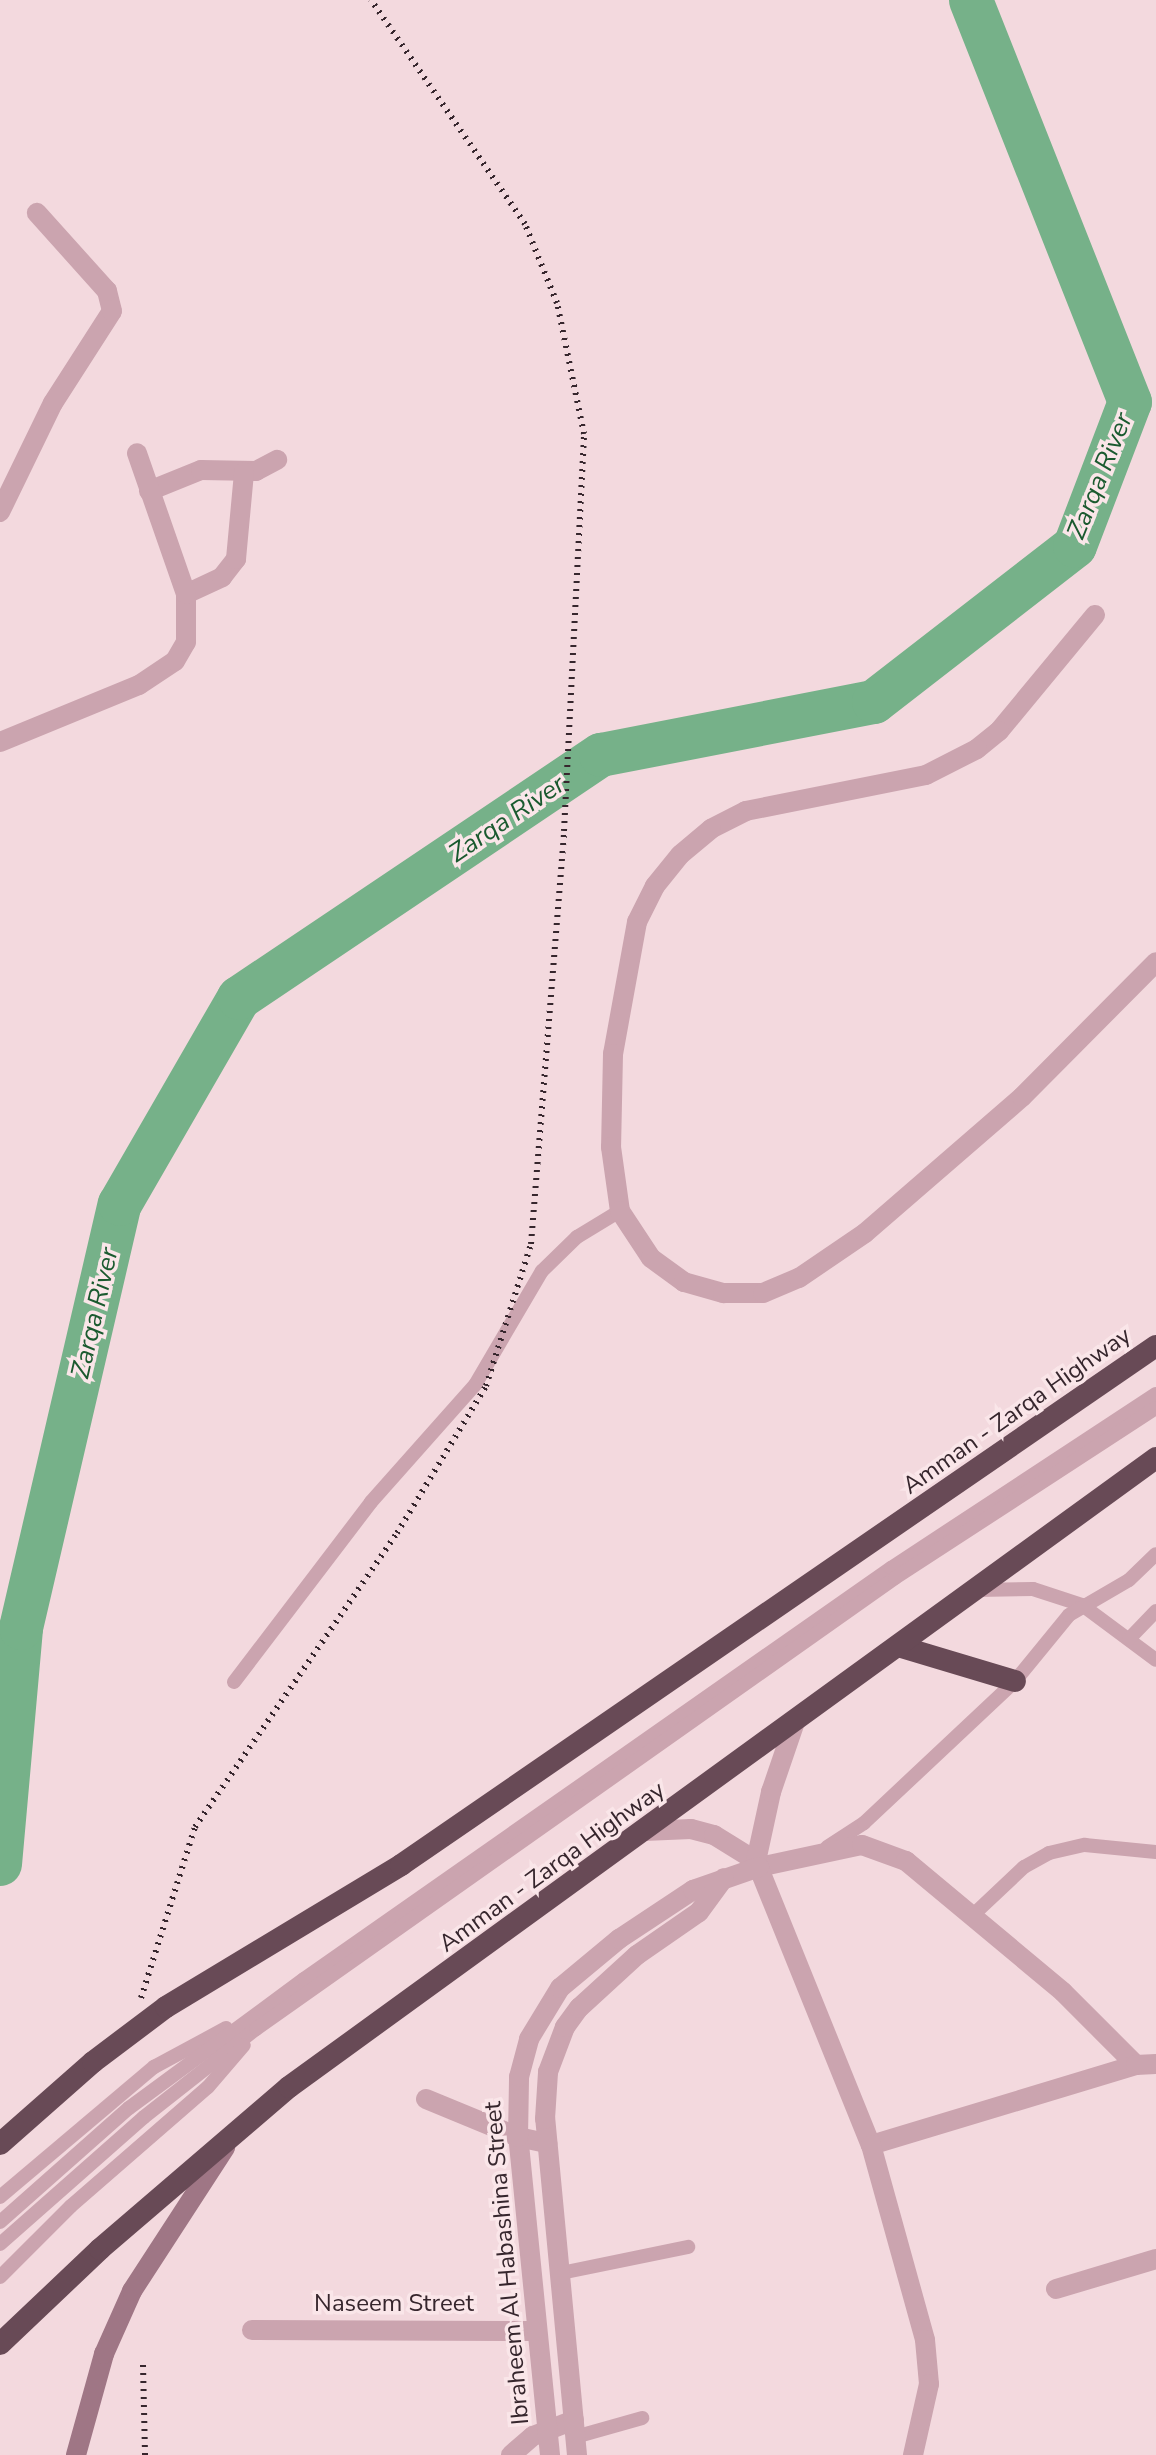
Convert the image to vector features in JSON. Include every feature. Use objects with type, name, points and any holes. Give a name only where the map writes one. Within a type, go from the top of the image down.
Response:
[{"type":"highway","name":"Amman - Zarqa Highway","points":[[0,2144],[93,2062],[166,2007],[414,1856],[1156,1346]]},
{"type":"highway","name":"Amman - Zarqa Highway","points":[[0,2344],[238,2130],[1156,1458]]},
{"type":"highway","points":[[898,1646],[1015,1681]]},
{"type":"main road","points":[[76,2455],[104,2354],[132,2291],[238,2130]]},
{"type":"street","points":[[0,512],[53,403],[112,311],[107,291],[37,213]]},
{"type":"street","points":[[0,742],[158,675],[186,642],[186,594],[137,453]]},
{"type":"street","points":[[149,491],[201,470],[244,472],[277,460]]},
{"type":"street","points":[[186,594],[222,577],[236,559],[244,472]]},
{"type":"street","points":[[1095,615],[999,731],[952,764],[899,782],[746,811],[711,829],[680,855],[655,886],[637,922],[619,1007],[611,1147],[620,1211],[651,1258],[684,1282],[723,1293],[763,1293],[799,1278],[865,1233],[1022,1097],[1156,962]]},
{"type":"street","points":[[794,1725],[771,1792],[758,1864],[871,2145],[925,2340],[929,2384],[913,2455]]},
{"type":"street","points":[[644,1831],[691,1829],[714,1835],[758,1864]]},
{"type":"street","name":"Ibraheem Al Habashina Street","points":[[550,2455],[518,2137],[523,2058],[537,2021],[560,1988],[683,1896],[758,1864],[823,1849],[862,1845],[885,1851],[906,1861],[973,1915],[1146,2065]]},
{"type":"street","points":[[575,2444],[547,2143],[548,2072],[565,2027],[607,1981],[706,1905],[724,1878]]},
{"type":"street","points":[[871,2145],[1146,2065]]},
{"type":"street","points":[[426,2099],[518,2137],[547,2143]]},
{"type":"street","points":[[1056,2289],[1156,2259]]},
{"type":"street","name":"Naseem Street","points":[[252,2330],[536,2331]]},
{"type":"street","points":[[511,2455],[547,2429],[575,2444]]},
{"type":"lane","points":[[234,1682],[371,1502],[475,1385],[542,1271],[577,1237],[620,1211]]},
{"type":"lane","points":[[0,2244],[251,2025],[891,1568],[1156,1394]]},
{"type":"lane","points":[[0,2222],[129,2108],[895,1578],[1156,1408]]},
{"type":"lane","points":[[823,1849],[864,1823],[1015,1681],[1082,1605],[1129,1580],[1156,1554]]},
{"type":"lane","points":[[977,1590],[1033,1589],[1082,1605],[1156,1660]]},
{"type":"lane","points":[[1129,1639],[1156,1611]]},
{"type":"lane","points":[[973,1915],[1024,1867],[1049,1853],[1085,1845],[1156,1852]]},
{"type":"lane","points":[[0,2197],[154,2067],[195,2042],[251,2025]]},
{"type":"lane","points":[[0,2277],[71,2206],[208,2087],[251,2025]]},
{"type":"lane","points":[[561,2273],[688,2247]]},
{"type":"lane","points":[[575,2444],[642,2418]]},
{"type":"waterway","name":"Zarqa River","points":[[0,1864],[21,1628],[120,1204],[239,998],[601,755],[874,702],[1075,546],[1130,402],[971,0]]},
{"type":"railway","points":[[141,1998],[195,1827],[397,1533],[486,1386],[531,1244],[564,831],[584,434],[557,303],[525,224],[371,0]]},
{"type":"railway","points":[[143,2365],[145,2455]]}]
